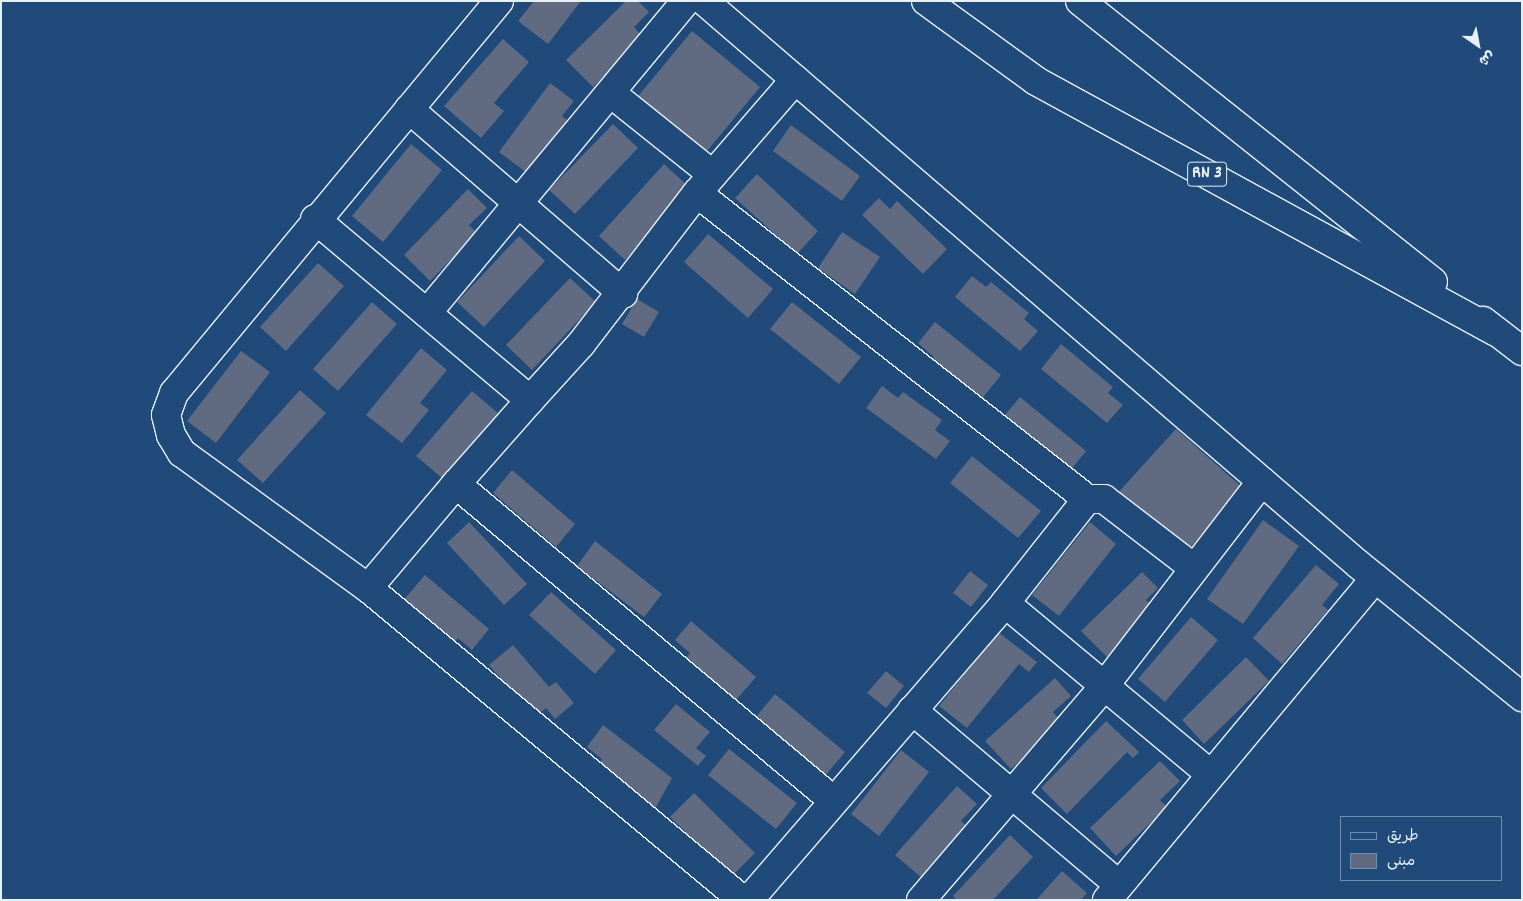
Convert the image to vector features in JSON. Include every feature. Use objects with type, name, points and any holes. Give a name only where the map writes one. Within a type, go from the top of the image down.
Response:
[{"type":"street","points":[[499,1],[315,219],[174,393],[166,415],[170,436],[182,453],[368,588],[743,900]]},
{"type":"street","points":[[427,313],[612,94],[686,1]]},
{"type":"street","points":[[704,1],[1375,578],[1522,697]]},
{"type":"street","name":"RN 3","points":[[926,1],[1036,81],[1496,332]]},
{"type":"street","name":"RN 3","points":[[1080,1],[1522,351]]},
{"type":"street","points":[[368,588],[456,484],[623,294],[705,184],[795,80]]},
{"type":"street","points":[[612,94],[705,184],[1087,500],[1104,499],[1194,568]]},
{"type":"street","points":[[408,109],[520,202],[623,294]]},
{"type":"street","points":[[315,219],[530,400]]},
{"type":"street","points":[[921,900],[1105,685],[1262,481]]},
{"type":"street","points":[[456,484],[834,801]]},
{"type":"street","points":[[749,900],[1005,603],[1087,500]]},
{"type":"street","points":[[912,710],[1014,793],[1113,892],[1209,773],[1375,578]]},
{"type":"street","points":[[1005,603],[1209,773]]},
{"type":"building","points":[[534,1],[581,1],[548,44],[518,21]]},
{"type":"building","points":[[626,1],[638,1],[649,12],[634,27],[643,37],[593,87],[566,60]]},
{"type":"building","points":[[692,31],[760,87],[703,156],[635,100]]},
{"type":"building","points":[[503,39],[529,62],[494,103],[504,111],[481,138],[444,106]]},
{"type":"building","points":[[550,83],[574,101],[562,116],[567,120],[527,173],[499,152]]},
{"type":"building","points":[[613,124],[638,148],[575,214],[549,190]]},
{"type":"building","points":[[791,125],[860,176],[842,201],[773,151]]},
{"type":"building","points":[[411,144],[442,170],[383,242],[352,216]]},
{"type":"building","points":[[664,164],[690,188],[625,260],[599,236]]},
{"type":"building","points":[[757,174],[818,231],[797,254],[735,198]]},
{"type":"building","points":[[468,189],[487,208],[469,225],[477,233],[430,281],[404,255]]},
{"type":"building","points":[[879,198],[890,209],[897,201],[947,249],[923,274],[862,215]]},
{"type":"building","points":[[842,232],[880,257],[855,294],[818,268]]},
{"type":"building","points":[[708,234],[773,289],[748,318],[684,262]]},
{"type":"building","points":[[519,236],[545,261],[484,327],[457,302]]},
{"type":"building","points":[[318,263],[344,286],[286,351],[260,327]]},
{"type":"building","points":[[972,276],[986,287],[991,282],[1029,313],[1024,319],[1038,331],[1020,351],[955,297]]},
{"type":"building","points":[[570,278],[596,302],[532,370],[506,345]]},
{"type":"building","points":[[637,299],[659,312],[644,337],[622,324]]},
{"type":"building","points":[[372,302],[397,324],[338,391],[313,369]]},
{"type":"building","points":[[792,302],[861,357],[839,384],[770,329]]},
{"type":"building","points":[[935,322],[1001,375],[980,401],[931,361],[934,357],[918,343]]},
{"type":"building","points":[[1061,344],[1113,387],[1108,393],[1123,405],[1107,423],[1041,369]]},
{"type":"building","points":[[421,348],[447,370],[420,403],[429,410],[402,443],[366,415]]},
{"type":"building","points":[[241,351],[270,372],[216,443],[187,421]]},
{"type":"building","points":[[882,386],[898,398],[903,392],[942,420],[935,430],[950,441],[936,459],[866,408]]},
{"type":"building","points":[[300,390],[326,413],[263,483],[237,460]]},
{"type":"building","points":[[472,391],[499,414],[443,479],[416,456]]},
{"type":"building","points":[[1020,397],[1086,451],[1066,476],[1015,434],[1019,428],[1004,416]]},
{"type":"building","points":[[1176,429],[1243,488],[1182,557],[1114,497]]},
{"type":"building","points":[[972,456],[1041,511],[1018,538],[950,483]]},
{"type":"building","points":[[512,470],[575,524],[556,547],[493,493]]},
{"type":"building","points":[[1263,520],[1299,546],[1243,624],[1207,599]]},
{"type":"building","points":[[469,522],[527,584],[504,605],[447,543]]},
{"type":"building","points":[[1090,522],[1116,544],[1059,616],[1032,595]]},
{"type":"building","points":[[595,541],[662,594],[644,617],[577,566]]},
{"type":"building","points":[[1316,565],[1339,584],[1322,605],[1328,610],[1282,664],[1253,638]]},
{"type":"building","points":[[970,571],[988,585],[971,607],[953,593]]},
{"type":"building","points":[[1142,572],[1158,588],[1146,600],[1156,610],[1107,657],[1081,631]]},
{"type":"building","points":[[425,575],[489,629],[472,650],[458,638],[452,645],[401,603]]},
{"type":"building","points":[[551,592],[616,650],[595,674],[529,615]]},
{"type":"building","points":[[1191,617],[1218,640],[1165,702],[1138,679]]},
{"type":"building","points":[[691,621],[756,677],[736,700],[686,658],[690,653],[675,640]]},
{"type":"building","points":[[998,632],[1037,662],[1029,672],[1019,664],[967,728],[939,706]]},
{"type":"building","points":[[513,645],[549,687],[556,682],[574,703],[555,719],[546,708],[534,718],[489,665]]},
{"type":"building","points":[[1246,657],[1269,681],[1204,744],[1182,720]]},
{"type":"building","points":[[886,671],[904,686],[886,708],[867,693]]},
{"type":"building","points":[[1055,678],[1071,696],[1053,712],[1062,722],[1011,769],[985,741]]},
{"type":"building","points":[[775,694],[845,752],[825,776],[755,718]]},
{"type":"building","points":[[676,704],[710,732],[696,748],[706,756],[698,766],[654,730]]},
{"type":"building","points":[[1106,721],[1139,752],[1133,758],[1127,752],[1067,814],[1041,788]]},
{"type":"building","points":[[603,725],[672,778],[655,809],[597,765],[602,759],[587,747]]},
{"type":"building","points":[[729,749],[797,803],[776,829],[708,775]]},
{"type":"building","points":[[901,750],[929,772],[879,836],[851,814]]},
{"type":"building","points":[[1160,761],[1180,781],[1160,800],[1167,807],[1116,856],[1090,828]]},
{"type":"building","points":[[957,786],[977,804],[961,821],[969,828],[923,879],[895,855]]},
{"type":"building","points":[[694,793],[755,853],[731,877],[670,817]]},
{"type":"building","points":[[1010,835],[1033,857],[993,900],[957,900],[953,896]]},
{"type":"building","points":[[1062,871],[1087,893],[1081,900],[1036,900]]}]
